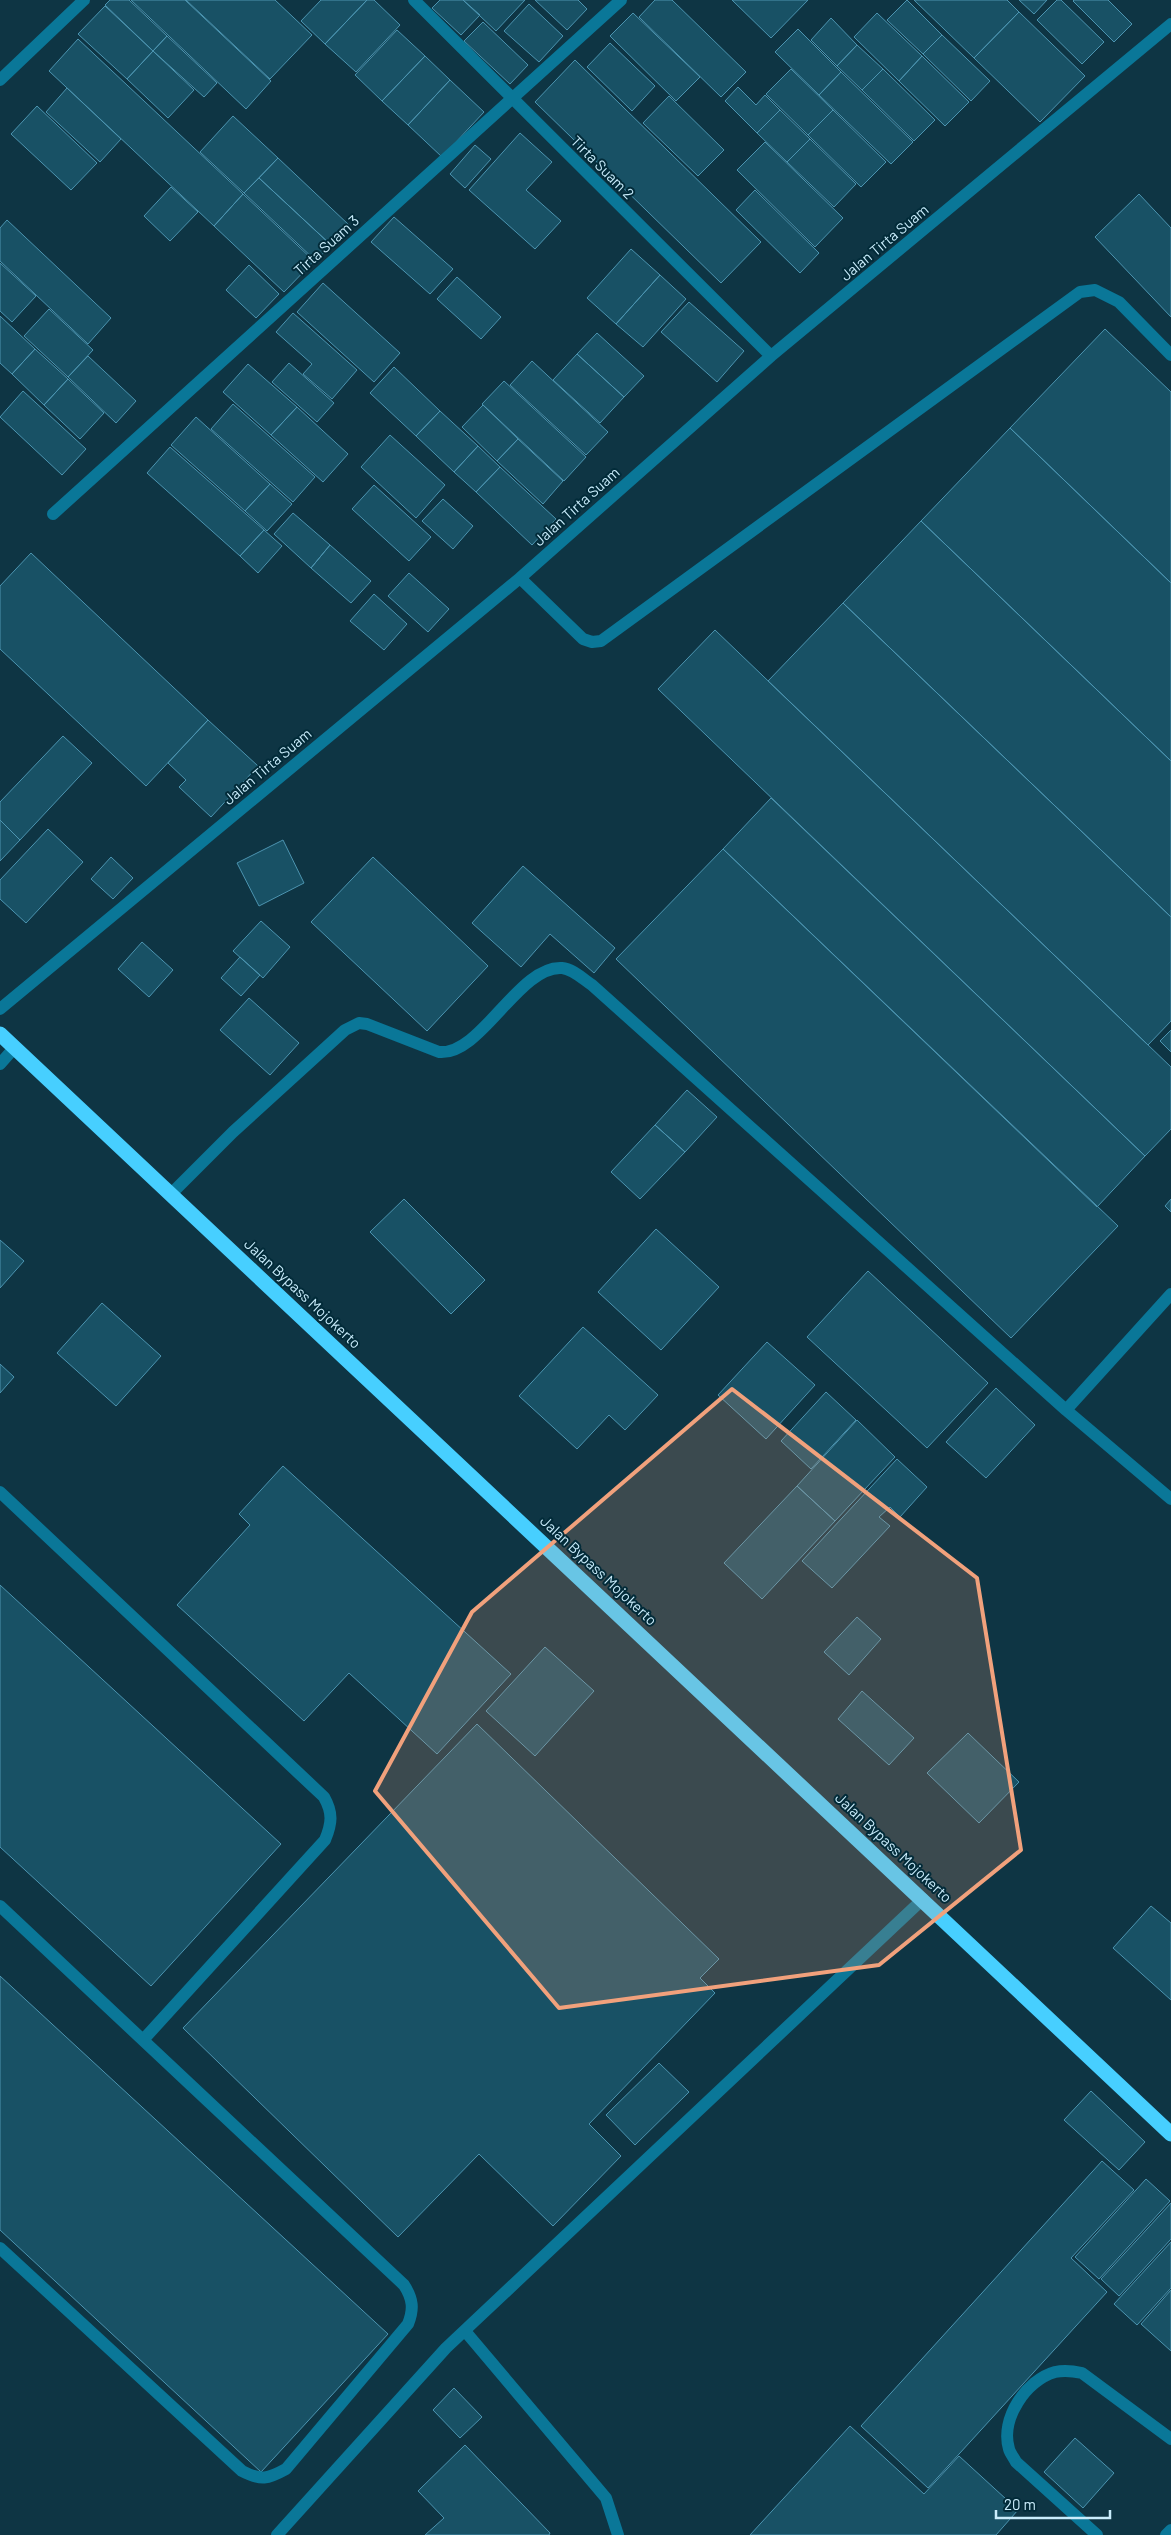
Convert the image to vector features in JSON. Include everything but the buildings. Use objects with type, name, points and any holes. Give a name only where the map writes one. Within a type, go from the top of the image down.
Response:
[{"type":"highway","name":"Jalan Bypass Mojokerto","points":[[0,1034],[172,1193],[1171,2134]]},
{"type":"street","points":[[0,80],[84,0]]},
{"type":"street","name":"Tirta Suam 2","points":[[414,0],[771,356]]},
{"type":"street","name":"Tirta Suam 3","points":[[53,514],[621,0]]},
{"type":"street","name":"Jalan Tirta Suam","points":[[0,1009],[520,578],[771,356],[1171,24]]},
{"type":"street","points":[[520,578],[583,639],[592,642],[601,641],[1080,292],[1095,290],[1119,302],[1171,356]]},
{"type":"street","points":[[172,1193],[240,1126],[352,1026],[360,1023],[373,1026],[439,1052],[448,1053],[464,1045],[531,981],[549,970],[562,968],[576,974],[592,985],[1066,1410],[1171,1499]]},
{"type":"street","points":[[0,1064],[15,1046]]},
{"type":"street","points":[[1066,1410],[1171,1294]]},
{"type":"street","points":[[0,1492],[324,1797],[330,1809],[331,1823],[325,1840],[143,2040]]},
{"type":"street","points":[[276,2535],[446,2348],[923,1899]]},
{"type":"street","points":[[0,1906],[404,2285],[411,2296],[413,2311],[408,2324],[286,2469],[272,2476],[257,2478],[242,2471],[0,2248]]},
{"type":"street","points":[[465,2331],[606,2498],[618,2535]]},
{"type":"street","points":[[1097,2535],[1016,2462],[1009,2449],[1009,2422],[1022,2396],[1043,2377],[1055,2372],[1068,2370],[1082,2373],[1171,2439]]},
{"type":"street","points":[[1166,2535],[1171,2530]]},
{"type":"highlighted area","points":[[732,1389],[977,1578],[1021,1850],[879,1965],[559,2008],[375,1791],[472,1612]]}]
